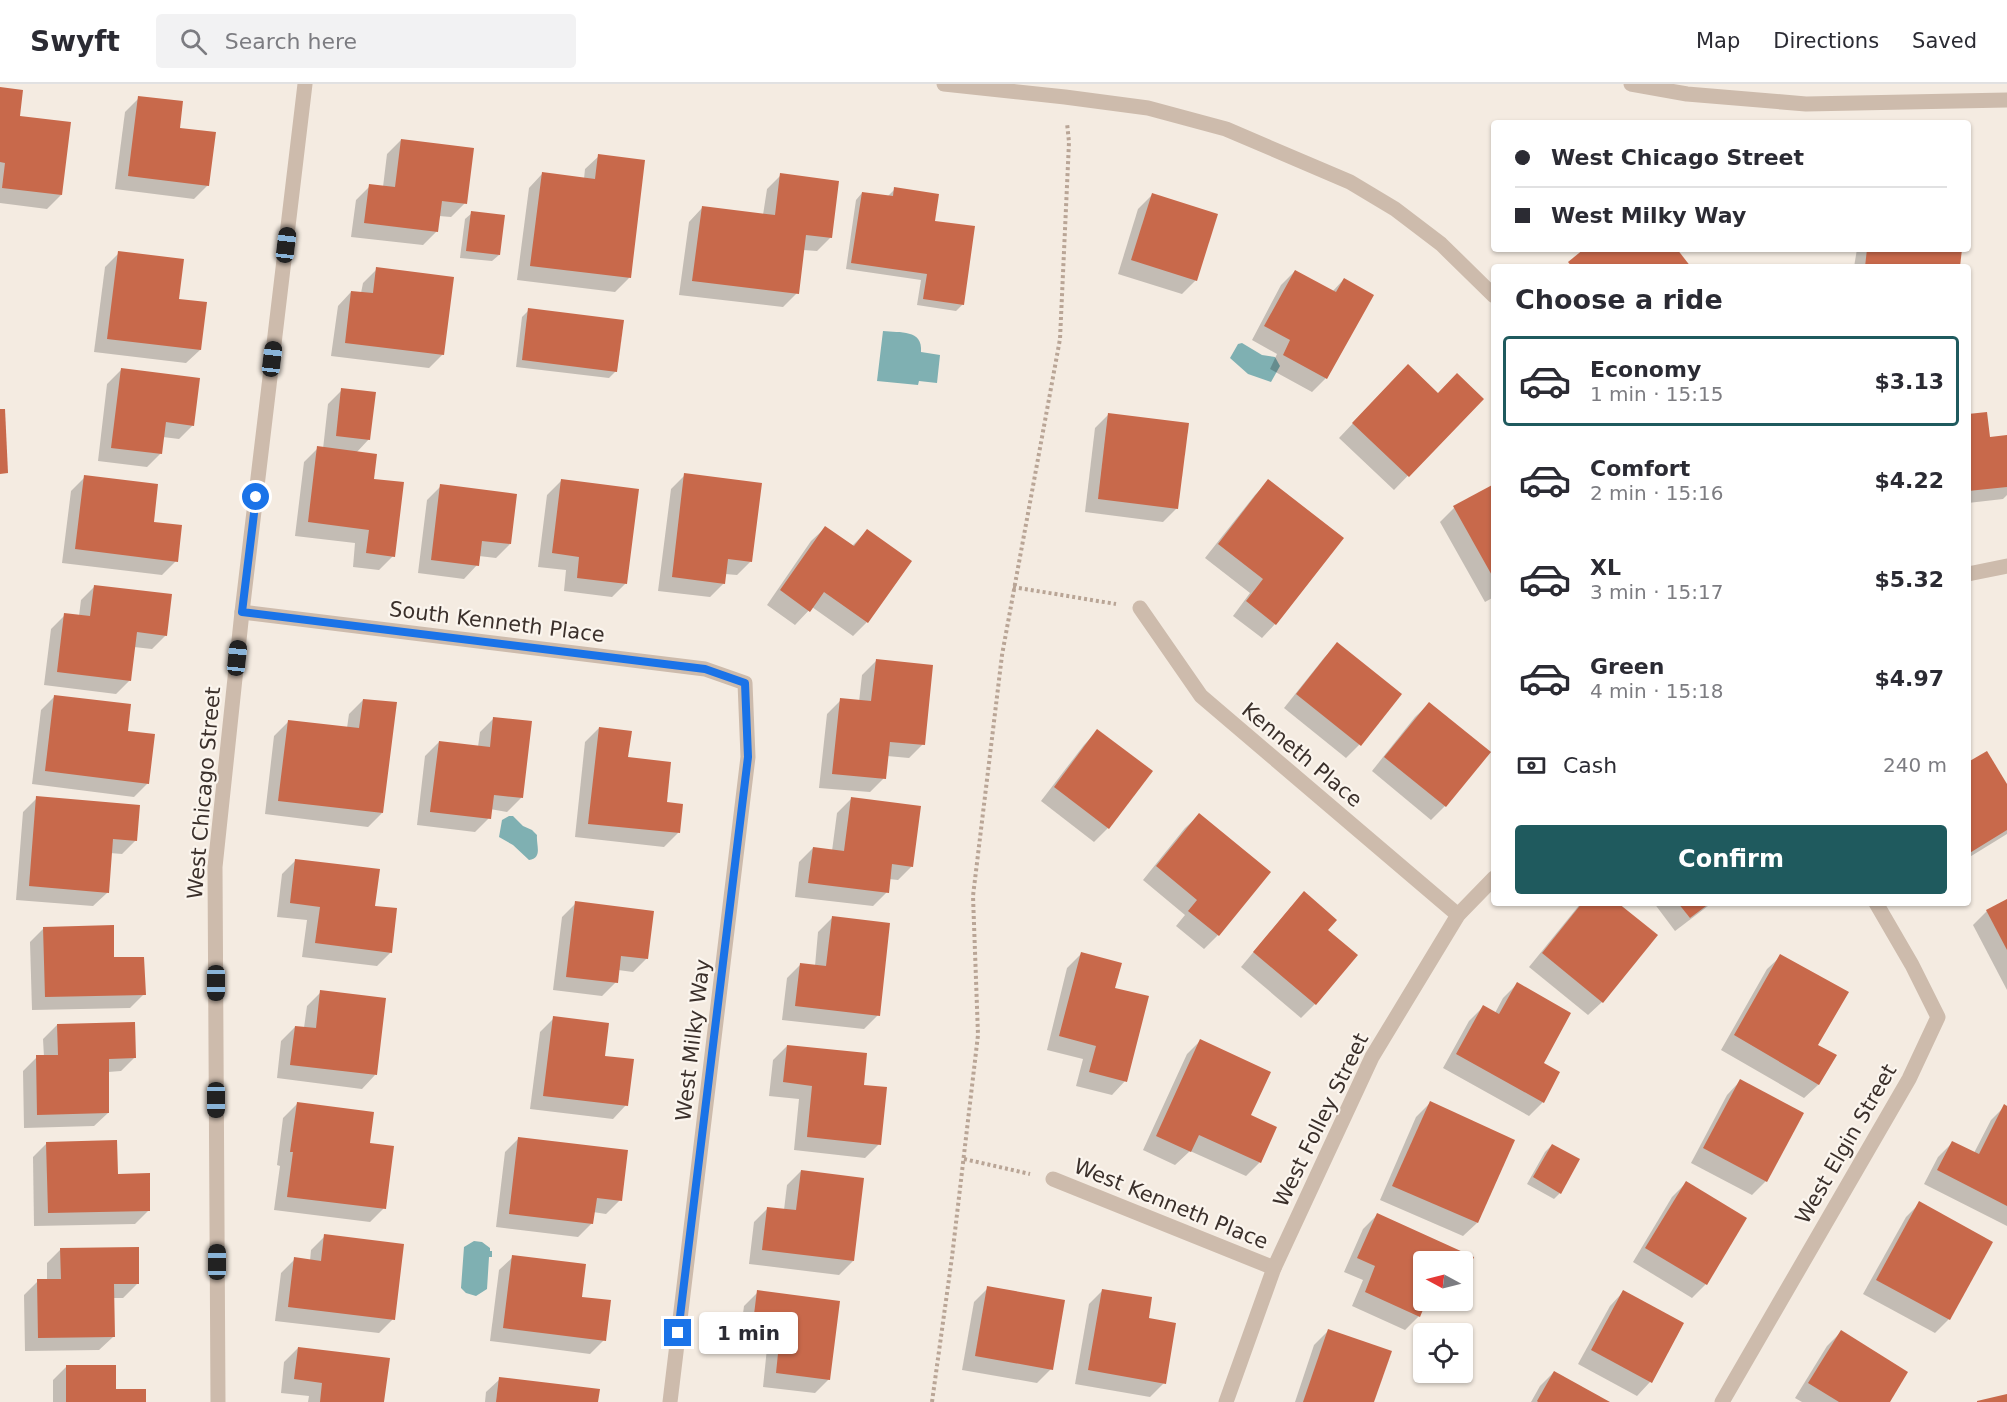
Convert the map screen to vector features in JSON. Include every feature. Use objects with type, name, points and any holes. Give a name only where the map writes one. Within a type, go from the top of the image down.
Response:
[{"type":"street","name":"West Chicago Street","points":[[218,1402],[215,867],[242,612],[305,84]]},
{"type":"street","points":[[944,84],[1023,87],[1065,97],[1148,108],[1226,129],[1350,182],[1395,209],[1441,244],[1491,293]]},
{"type":"street","points":[[1631,84],[1687,94],[1806,104],[2007,100]]},
{"type":"street","points":[[1971,573],[2007,566]]},
{"type":"street","name":"Kenneth Place","points":[[1140,608],[1201,696],[1458,915]]},
{"type":"street","name":"South Kenneth Place","points":[[242,612],[705,669],[745,683]]},
{"type":"street","name":"West Milky Way","points":[[670,1402],[748,757],[745,683]]},
{"type":"street","name":"West Folley Street","points":[[1226,1402],[1274,1268],[1372,1057],[1458,915],[1491,881]]},
{"type":"street","name":"West Elgin Street","points":[[1722,1402],[1909,1079],[1938,1017],[1912,965],[1878,906]]},
{"type":"street","name":"West Kenneth Place","points":[[1053,1179],[1274,1268]]},
{"type":"path","points":[[932,1402],[952,1257],[978,1035],[973,896],[1002,655],[1060,339],[1069,142],[1065,97]]},
{"type":"path","points":[[1014,587],[1140,608]]},
{"type":"path","points":[[964,1159],[1053,1179]]},
{"type":"water","points":[[883,331],[903,332],[914,336],[921,345],[921,352],[940,355],[937,383],[919,381],[918,385],[877,381]]},
{"type":"water","points":[[1242,343],[1262,355],[1275,357],[1280,366],[1271,382],[1248,374],[1230,358],[1238,344]]},
{"type":"water","points":[[513,816],[537,835],[538,851],[533,859],[529,860],[513,845],[499,837],[502,820]]},
{"type":"water","points":[[474,1241],[482,1242],[492,1251],[492,1257],[489,1257],[487,1289],[476,1296],[466,1293],[461,1288],[464,1247]]},
{"type":"building","points":[[0,87],[23,90],[20,116],[71,122],[62,195],[2,188],[5,163],[0,162]]},
{"type":"building","points":[[138,96],[183,101],[180,128],[216,132],[209,186],[128,176]]},
{"type":"building","points":[[401,139],[474,148],[467,204],[442,201],[438,232],[364,223],[369,184],[395,187]]},
{"type":"building","points":[[598,154],[645,160],[631,278],[530,266],[542,172],[595,179]]},
{"type":"building","points":[[780,173],[839,181],[832,238],[806,235],[799,294],[692,281],[702,206],[775,215]]},
{"type":"building","points":[[894,187],[939,194],[935,221],[975,226],[964,305],[923,299],[927,274],[851,263],[862,192],[893,196]]},
{"type":"building","points":[[1152,193],[1218,214],[1197,281],[1131,260]]},
{"type":"building","points":[[471,211],[505,215],[500,255],[466,251]]},
{"type":"building","points":[[118,251],[184,259],[179,299],[207,302],[201,350],[107,339]]},
{"type":"building","points":[[1580,252],[1679,252],[1689,264],[1570,264],[1568,262]]},
{"type":"building","points":[[1867,252],[1962,252],[1960,264],[1865,264]]},
{"type":"building","points":[[376,267],[454,277],[444,355],[345,343],[351,291],[373,293]]},
{"type":"building","points":[[1295,270],[1336,292],[1344,278],[1374,295],[1327,379],[1283,355],[1290,340],[1264,326]]},
{"type":"building","points":[[528,308],[624,320],[617,372],[522,360]]},
{"type":"building","points":[[1408,364],[1438,393],[1457,373],[1484,399],[1409,477],[1352,423]]},
{"type":"building","points":[[121,368],[200,378],[194,426],[166,422],[162,454],[111,448]]},
{"type":"building","points":[[341,388],[376,392],[370,440],[336,436]]},
{"type":"building","points":[[0,409],[5,409],[8,473],[0,474]]},
{"type":"building","points":[[1987,412],[1990,437],[2007,435],[2007,487],[1971,491],[1971,414]]},
{"type":"building","points":[[1108,413],[1189,423],[1178,509],[1098,499]]},
{"type":"building","points":[[317,446],[377,454],[374,479],[404,482],[395,557],[366,553],[369,530],[308,522]]},
{"type":"building","points":[[684,473],[762,483],[752,562],[728,559],[725,584],[672,577]]},
{"type":"building","points":[[84,475],[158,484],[154,522],[182,525],[178,562],[75,549]]},
{"type":"building","points":[[561,479],[639,489],[627,584],[577,578],[579,557],[552,553]]},
{"type":"building","points":[[1268,479],[1344,538],[1276,625],[1246,601],[1263,579],[1218,544]]},
{"type":"building","points":[[440,484],[517,494],[511,544],[482,541],[479,566],[431,560]]},
{"type":"building","points":[[1491,486],[1491,574],[1453,506]]},
{"type":"building","points":[[825,526],[854,546],[867,529],[912,561],[868,623],[824,592],[810,612],[780,590]]},
{"type":"building","points":[[94,585],[172,594],[167,636],[137,632],[131,681],[57,672],[64,613],[90,616]]},
{"type":"building","points":[[1337,642],[1402,694],[1361,746],[1296,694]]},
{"type":"building","points":[[876,659],[933,665],[925,745],[890,742],[886,779],[832,774],[840,698],[871,701]]},
{"type":"building","points":[[54,695],[131,704],[128,731],[155,734],[149,784],[45,771]]},
{"type":"building","points":[[363,699],[397,702],[383,813],[278,801],[288,720],[359,728]]},
{"type":"building","points":[[1429,702],[1491,752],[1446,807],[1384,757]]},
{"type":"building","points":[[493,717],[532,721],[523,798],[494,795],[491,819],[430,812],[439,741],[490,747]]},
{"type":"building","points":[[599,727],[632,731],[628,757],[671,762],[667,802],[683,804],[680,833],[588,824]]},
{"type":"building","points":[[1097,729],[1153,771],[1109,829],[1054,787]]},
{"type":"building","points":[[1987,751],[2007,784],[2007,830],[1971,852],[1971,760]]},
{"type":"building","points":[[36,796],[140,805],[137,841],[113,839],[109,893],[29,886]]},
{"type":"building","points":[[851,797],[921,806],[913,867],[892,864],[889,893],[808,883],[813,847],[844,851]]},
{"type":"building","points":[[1199,813],[1271,872],[1219,936],[1188,911],[1197,900],[1156,866]]},
{"type":"building","points":[[295,859],[380,869],[375,906],[397,908],[392,953],[315,943],[320,907],[290,903]]},
{"type":"building","points":[[1304,891],[1337,920],[1328,930],[1358,955],[1316,1005],[1253,952]]},
{"type":"building","points":[[2007,899],[2007,950],[1986,910]]},
{"type":"building","points":[[575,901],[654,911],[648,959],[621,956],[618,983],[566,977]]},
{"type":"building","points":[[1580,906],[1622,906],[1658,935],[1603,1003],[1542,953]]},
{"type":"building","points":[[1680,906],[1706,906],[1690,918]]},
{"type":"building","points":[[832,916],[890,923],[880,1016],[795,1006],[800,963],[826,966]]},
{"type":"building","points":[[114,925],[114,957],[144,957],[146,995],[45,997],[43,927]]},
{"type":"building","points":[[1081,952],[1122,963],[1115,988],[1149,996],[1127,1082],[1089,1072],[1096,1046],[1059,1036]]},
{"type":"building","points":[[1780,954],[1849,992],[1818,1045],[1837,1055],[1819,1085],[1734,1035]]},
{"type":"building","points":[[1517,982],[1571,1013],[1544,1063],[1560,1072],[1544,1103],[1456,1054],[1483,1005],[1499,1014]]},
{"type":"building","points":[[320,990],[386,998],[377,1075],[290,1065],[295,1026],[316,1028]]},
{"type":"building","points":[[553,1016],[609,1023],[605,1056],[634,1059],[628,1106],[543,1096]]},
{"type":"building","points":[[135,1022],[136,1058],[109,1059],[109,1113],[37,1115],[36,1055],[58,1055],[57,1024]]},
{"type":"building","points":[[1200,1039],[1271,1072],[1251,1115],[1277,1127],[1261,1163],[1199,1135],[1191,1152],[1156,1136]]},
{"type":"building","points":[[787,1045],[867,1053],[864,1085],[887,1087],[881,1145],[807,1137],[812,1086],[783,1082]]},
{"type":"building","points":[[1740,1079],[1804,1113],[1767,1182],[1703,1148]]},
{"type":"building","points":[[1430,1101],[1515,1140],[1478,1223],[1392,1186]]},
{"type":"building","points":[[297,1102],[374,1112],[370,1143],[394,1146],[386,1209],[287,1197]]},
{"type":"building","points":[[2004,1104],[2007,1106],[2007,1206],[1937,1170],[1952,1141],[1979,1154]]},
{"type":"building","points":[[518,1137],[628,1150],[622,1201],[597,1198],[593,1224],[509,1214]]},
{"type":"building","points":[[117,1140],[118,1174],[150,1173],[150,1211],[48,1213],[46,1142]]},
{"type":"building","points":[[1552,1144],[1580,1159],[1561,1194],[1533,1177]]},
{"type":"building","points":[[801,1170],[864,1178],[854,1261],[762,1250],[767,1207],[796,1210]]},
{"type":"building","points":[[1686,1181],[1747,1218],[1707,1285],[1645,1248]]},
{"type":"building","points":[[1919,1201],[1993,1242],[1950,1320],[1876,1280]]},
{"type":"building","points":[[1377,1213],[1461,1251],[1413,1251],[1413,1311],[1422,1311],[1420,1317],[1365,1292],[1375,1266],[1357,1258]]},
{"type":"building","points":[[324,1234],[404,1244],[395,1320],[288,1307],[294,1257],[321,1261]]},
{"type":"building","points":[[139,1247],[139,1284],[114,1284],[115,1337],[38,1338],[37,1279],[61,1279],[60,1248]]},
{"type":"building","points":[[512,1255],[586,1264],[582,1297],[611,1300],[606,1341],[503,1328]]},
{"type":"building","points":[[987,1286],[1065,1300],[1053,1370],[975,1356]]},
{"type":"building","points":[[1102,1289],[1152,1297],[1149,1318],[1176,1323],[1166,1384],[1088,1370]]},
{"type":"building","points":[[757,1290],[840,1301],[830,1380],[776,1373],[780,1334],[752,1331]]},
{"type":"building","points":[[1623,1290],[1684,1323],[1652,1383],[1591,1350]]},
{"type":"building","points":[[1328,1329],[1392,1351],[1374,1402],[1303,1402]]},
{"type":"building","points":[[1841,1330],[1908,1372],[1890,1402],[1839,1402],[1808,1383]]},
{"type":"building","points":[[298,1347],[390,1358],[384,1402],[320,1402],[322,1383],[294,1379]]},
{"type":"building","points":[[66,1365],[116,1365],[116,1389],[146,1389],[146,1402],[66,1402]]},
{"type":"building","points":[[1554,1371],[1610,1402],[1538,1402]]},
{"type":"building","points":[[499,1377],[600,1389],[598,1402],[496,1402]]},
{"type":"building","points":[[2007,1394],[2007,1402],[1977,1402],[1977,1401]]},
{"type":"route","points":[[256,497],[242,612],[705,669],[745,683],[748,757],[678,1333]]}]
